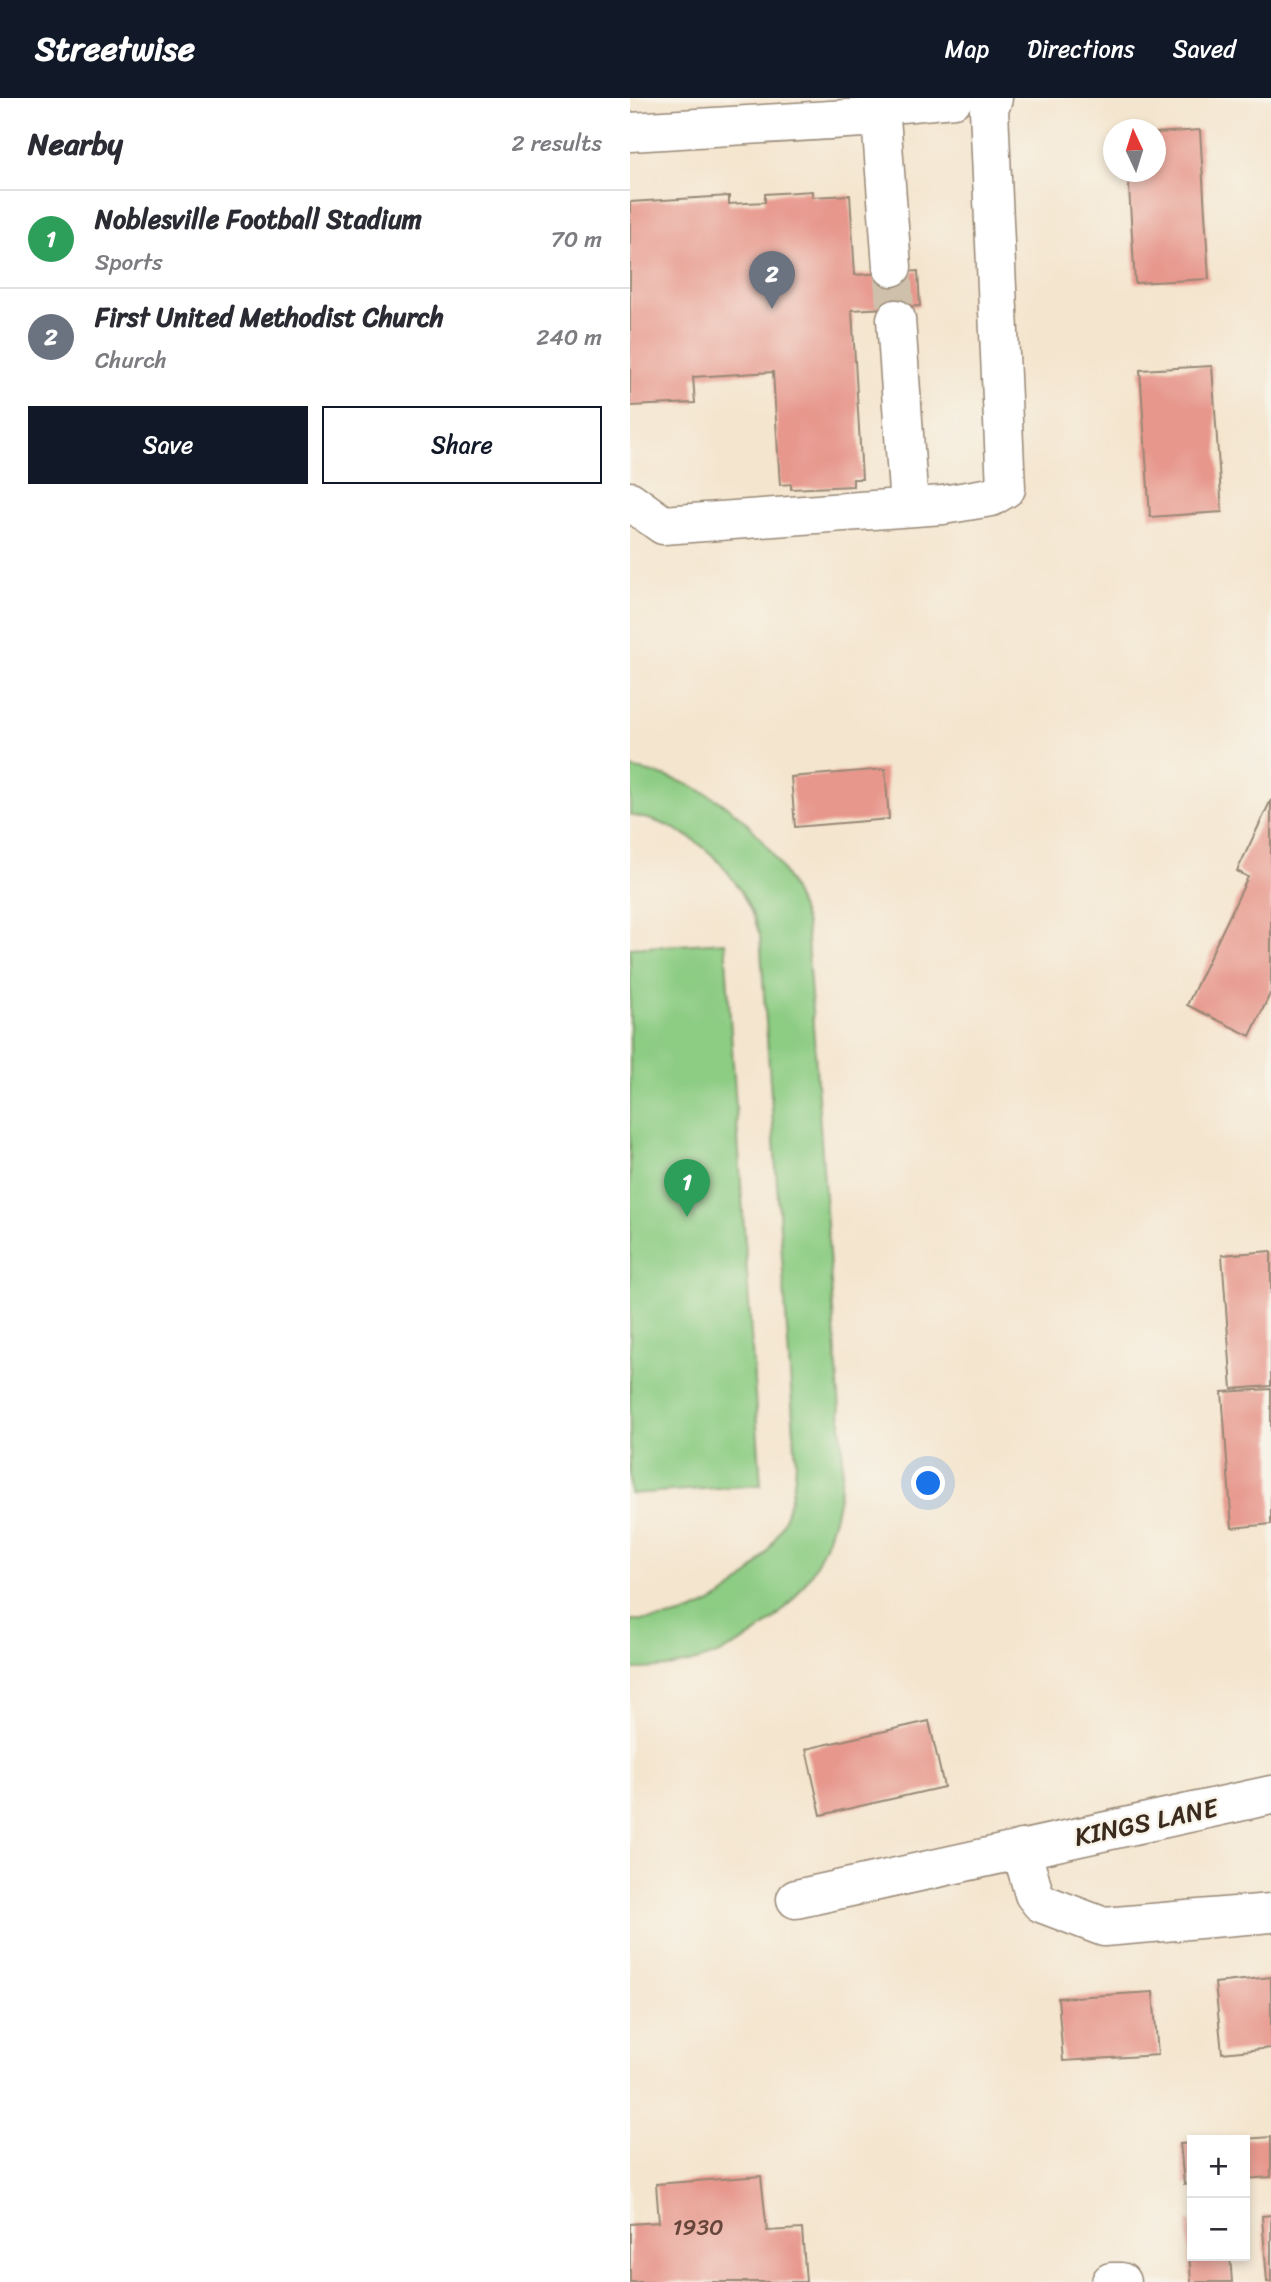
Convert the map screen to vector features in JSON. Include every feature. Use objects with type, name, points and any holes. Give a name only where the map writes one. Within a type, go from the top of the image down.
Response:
[{"type":"street","points":[[630,132],[954,98]]},
{"type":"street","points":[[630,501],[663,525],[909,507],[991,497],[1002,492],[1007,484],[989,110],[993,98]]},
{"type":"street","points":[[880,107],[892,267]]},
{"type":"street","points":[[896,319],[909,507]]},
{"type":"street","name":"KINGS LANE","points":[[796,1899],[1271,1795]]},
{"type":"street","points":[[1021,1849],[1034,1894],[1041,1903],[1104,1927],[1271,1913]]},
{"type":"street","points":[[1111,2282],[1121,2282]]},
{"type":"green space","points":[[630,768],[663,775],[692,786],[719,801],[742,819],[780,865],[806,924],[843,1454],[838,1499],[827,1541],[809,1577],[784,1609],[754,1635],[718,1654],[676,1665],[630,1669],[630,1620],[664,1619],[695,1610],[722,1596],[746,1577],[766,1553],[781,1526],[792,1495],[796,1462],[760,935],[741,891],[713,856],[676,830],[630,815]]},
{"type":"green space","points":[[725,942],[761,1485],[630,1494],[630,948]]},
{"type":"building","points":[[1200,130],[1209,279],[1135,283],[1129,182],[1166,182],[1166,132]]},
{"type":"building","points":[[812,191],[812,197],[850,195],[855,275],[918,271],[920,306],[852,310],[862,479],[853,479],[853,486],[791,489],[791,484],[780,485],[773,372],[693,377],[695,403],[630,406],[630,202],[729,196],[729,204],[765,202],[765,194]]},
{"type":"building","points":[[1212,366],[1222,512],[1150,517],[1140,370]]},
{"type":"building","points":[[885,769],[889,819],[795,827],[791,777]]},
{"type":"building","points":[[1271,800],[1271,992],[1250,1036],[1187,1005],[1248,877],[1237,871]]},
{"type":"building","points":[[1271,1251],[1271,1386],[1232,1389],[1222,1255]]},
{"type":"building","points":[[1271,1389],[1271,1524],[1232,1528],[1222,1392]]},
{"type":"building","points":[[929,1721],[944,1787],[821,1815],[806,1749]]},
{"type":"building","points":[[1271,1977],[1271,2048],[1222,2053],[1215,1983]]},
{"type":"building","points":[[1153,1992],[1158,2055],[1063,2061],[1058,1998]]},
{"type":"building","points":[[1271,2137],[1271,2177],[1250,2179],[1250,2139]]},
{"type":"building","points":[[1187,2143],[1187,2184],[1184,2184],[1180,2144]]},
{"type":"building","points":[[761,2176],[767,2231],[802,2229],[806,2282],[630,2282],[630,2224],[659,2222],[656,2184]]},
{"type":"building","points":[[1271,2215],[1271,2282],[1267,2282],[1262,2216]]},
{"type":"building","points":[[1190,2261],[1230,2261],[1232,2282],[1191,2282]]},
{"type":"tunnel","points":[[892,267],[896,319]]},
{"type":"place","name":"First United Methodist Church","points":[[772,309]]},
{"type":"place","name":"Noblesville Football Stadium","points":[[687,1217]]}]
